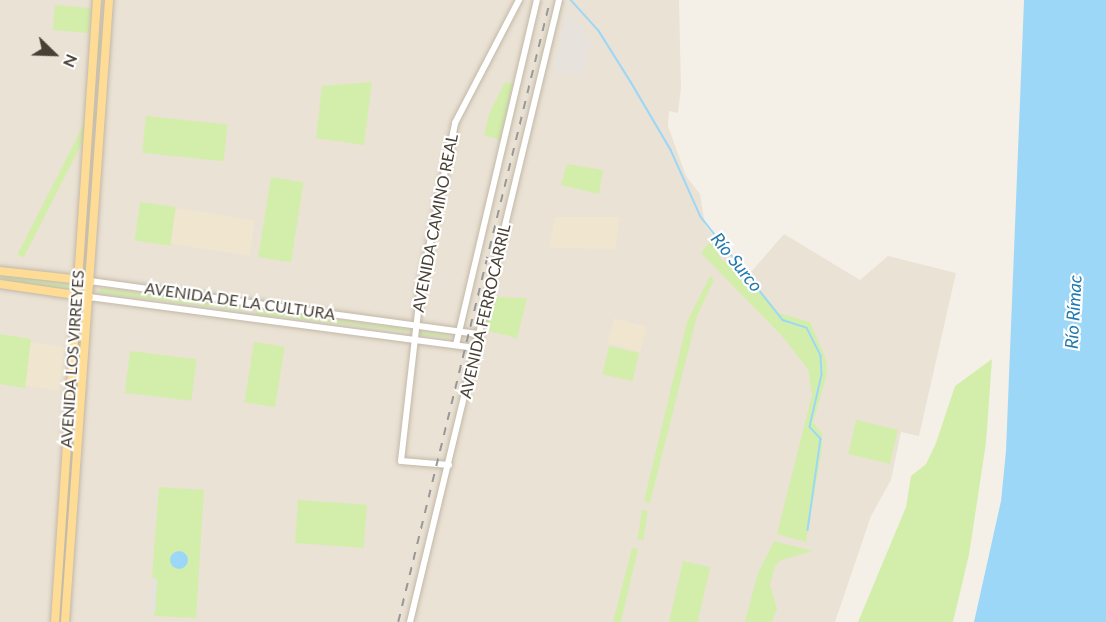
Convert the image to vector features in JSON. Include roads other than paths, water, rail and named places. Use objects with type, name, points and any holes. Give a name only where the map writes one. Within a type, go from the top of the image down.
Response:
[{"type":"main road","name":"AVENIDA LOS VIRREYES","points":[[56,622],[97,0]]},
{"type":"main road","name":"AVENIDA LOS VIRREYES","points":[[65,622],[109,0]]},
{"type":"main road","name":"AVENIDA DE LA CULTURA","points":[[0,271],[90,281]]},
{"type":"main road","name":"AVENIDA DE LA CULTURA","points":[[0,284],[89,297]]},
{"type":"street","name":"AVENIDA CAMINO REAL","points":[[448,465],[401,461],[415,326],[455,123],[519,0]]},
{"type":"street","name":"AVENIDA FERROCARRIL","points":[[456,345],[537,0]]},
{"type":"street","name":"AVENIDA FERROCARRIL","points":[[410,622],[559,0]]},
{"type":"street","name":"AVENIDA DE LA CULTURA","points":[[90,281],[479,334]]},
{"type":"street","name":"AVENIDA DE LA CULTURA","points":[[89,297],[476,348]]},
{"type":"water","name":"Río Rímac","points":[[1024,0],[1106,0],[1106,622],[974,622],[1001,501],[1006,451]]},
{"type":"water","points":[[179,551],[185,554],[188,560],[185,566],[179,569],[173,566],[170,560],[173,554]]},
{"type":"waterway","name":"Río Surco","points":[[571,0],[599,31],[631,82],[671,150],[701,217],[783,320],[807,328],[821,356],[822,375],[810,427],[821,439],[808,530]]},
{"type":"railway","points":[[398,622],[550,0]]}]
